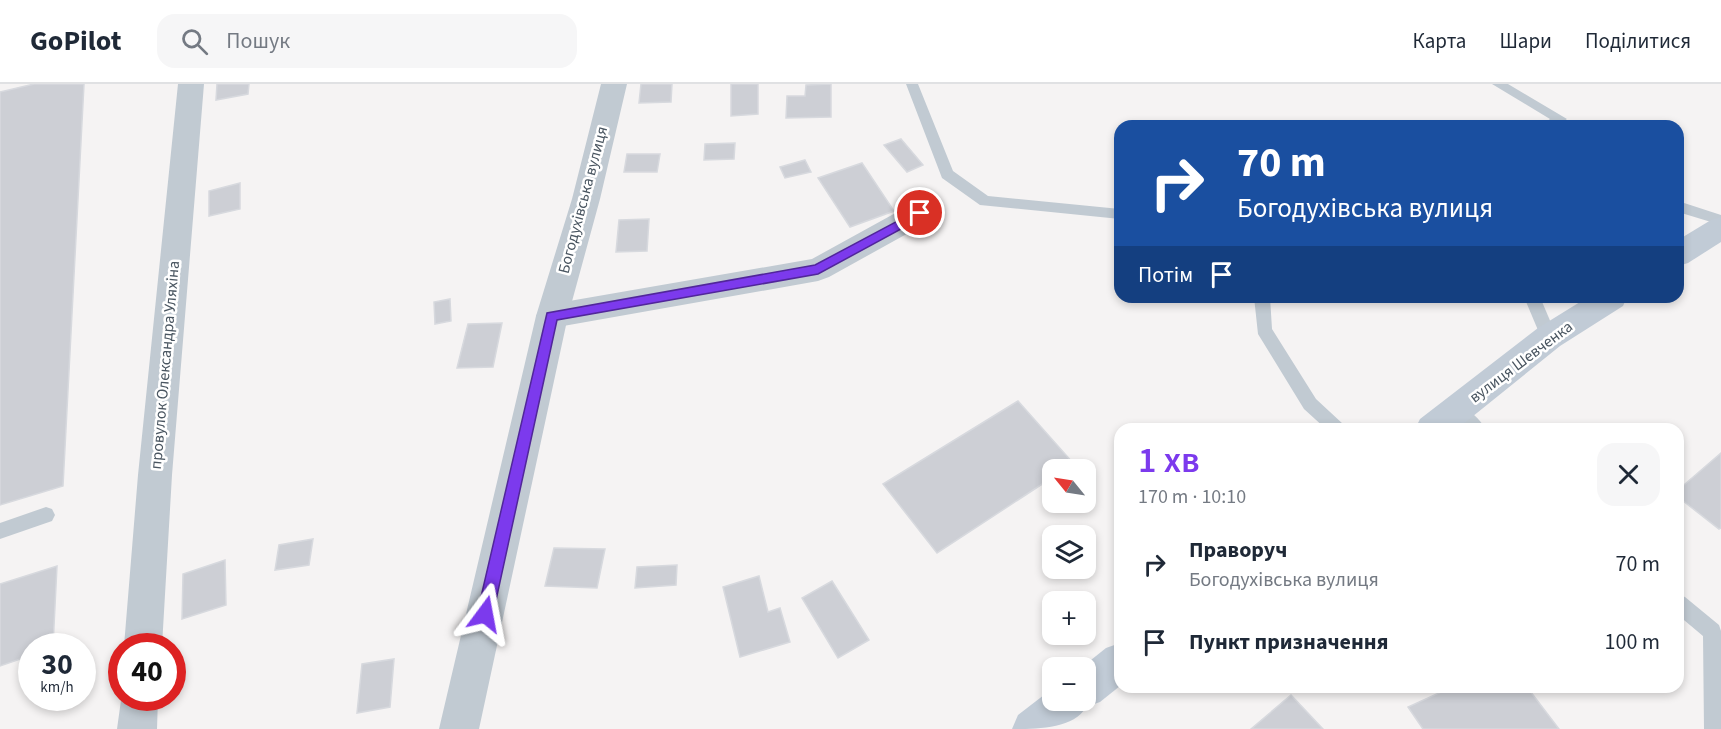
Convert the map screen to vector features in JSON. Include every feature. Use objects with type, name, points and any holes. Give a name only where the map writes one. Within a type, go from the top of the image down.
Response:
[{"type":"main road","points":[[1684,251],[1721,228]]},
{"type":"main road","name":"вулиця Шевченка","points":[[1455,423],[1549,337],[1603,303]]},
{"type":"main road","points":[[1096,680],[1114,667]]},
{"type":"main road","points":[[1032,729],[1056,711]]},
{"type":"street","name":"провулок Олександра Уляхіна","points":[[144,633],[155,475],[191,84]]},
{"type":"street","name":"Богодухівська вулиця","points":[[459,729],[552,316],[586,199],[614,84]]},
{"type":"street","points":[[552,316],[818,269],[920,213]]},
{"type":"street","points":[[137,729],[138,711]]},
{"type":"lane","points":[[912,84],[947,174],[985,201],[1114,213]]},
{"type":"lane","points":[[1498,84],[1560,119],[1558,120]]},
{"type":"lane","points":[[1684,208],[1721,220]]},
{"type":"lane","points":[[1262,303],[1264,330],[1310,404],[1330,423]]},
{"type":"lane","points":[[1535,303],[1549,337]]},
{"type":"lane","points":[[0,531],[45,515]]},
{"type":"lane","points":[[1684,608],[1712,632],[1714,729]]},
{"type":"building","points":[[34,84],[84,84],[63,486],[0,505],[0,92]]},
{"type":"building","points":[[217,84],[249,84],[248,94],[216,100]]},
{"type":"building","points":[[641,84],[672,84],[671,102],[639,103]]},
{"type":"building","points":[[731,84],[758,84],[758,114],[731,116]]},
{"type":"building","points":[[831,84],[831,117],[786,118],[787,96],[805,96],[806,85]]},
{"type":"building","points":[[901,139],[923,165],[907,172],[884,145]]},
{"type":"building","points":[[735,143],[734,159],[704,160],[705,144]]},
{"type":"building","points":[[627,154],[660,154],[657,172],[624,172]]},
{"type":"building","points":[[805,160],[811,172],[785,178],[780,167]]},
{"type":"building","points":[[862,163],[894,211],[850,227],[818,178]]},
{"type":"building","points":[[240,183],[240,209],[209,216],[209,191]]},
{"type":"building","points":[[649,219],[647,251],[616,252],[619,220]]},
{"type":"building","points":[[450,299],[451,321],[435,324],[434,302]]},
{"type":"building","points":[[502,323],[493,367],[457,368],[468,324]]},
{"type":"building","points":[[1018,401],[1070,459],[1042,459],[1042,484],[937,553],[883,484]]},
{"type":"building","points":[[1721,453],[1721,528],[1719,529],[1684,502],[1684,485]]},
{"type":"building","points":[[313,539],[309,565],[275,570],[279,545]]},
{"type":"building","points":[[554,548],[605,549],[597,588],[545,586]]},
{"type":"building","points":[[225,560],[226,605],[182,619],[183,574]]},
{"type":"building","points":[[677,565],[676,585],[635,588],[637,567]]},
{"type":"building","points":[[57,566],[54,633],[18,633],[18,660],[0,666],[0,584]]},
{"type":"building","points":[[759,576],[768,612],[780,608],[790,642],[740,657],[723,587]]},
{"type":"building","points":[[832,581],[869,640],[838,658],[802,598]]},
{"type":"building","points":[[394,659],[390,707],[357,713],[362,664]]},
{"type":"building","points":[[1439,693],[1532,693],[1559,729],[1423,729],[1408,707]]},
{"type":"building","points":[[1291,695],[1323,729],[1251,729]]},
{"type":"route","points":[[485,614],[552,316],[818,269],[920,213]]}]
